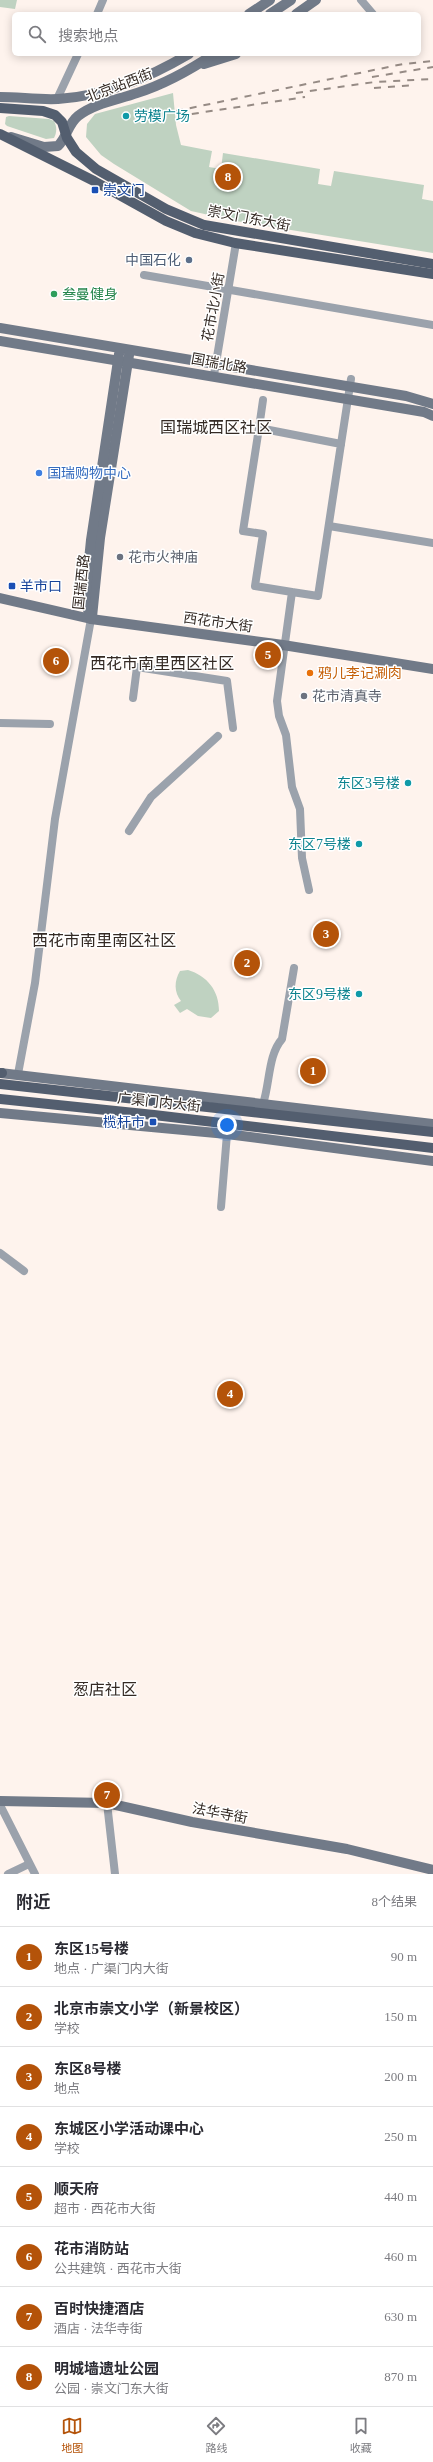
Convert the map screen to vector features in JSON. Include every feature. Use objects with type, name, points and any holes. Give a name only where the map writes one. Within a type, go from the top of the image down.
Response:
[{"type":"main road","points":[[0,108],[49,112],[59,118],[66,133]]},
{"type":"main road","name":"崇文门东大街","points":[[66,133],[76,152],[96,169],[166,209],[204,225],[433,264]]},
{"type":"main road","name":"崇文门东大街","points":[[1,135],[94,181],[171,223],[195,233],[236,243],[433,274]]},
{"type":"main road","name":"广渠门内大街","points":[[0,1084],[433,1132]]},
{"type":"main road","name":"广渠门内大街","points":[[0,1099],[154,1115],[433,1148]]},
{"type":"street","points":[[98,12],[103,0]]},
{"type":"street","points":[[252,12],[270,0]]},
{"type":"street","points":[[273,12],[291,0]]},
{"type":"street","points":[[299,12],[316,0]]},
{"type":"street","points":[[361,0],[371,12]]},
{"type":"street","points":[[57,99],[77,56]]},
{"type":"street","name":"北京站西街","points":[[0,97],[57,99],[84,96],[134,82],[186,56]]},
{"type":"street","name":"北京站西街","points":[[66,133],[70,124],[80,115],[104,102],[138,93],[166,82],[198,65],[211,56]]},
{"type":"street","points":[[198,65],[232,56]]},
{"type":"street","name":"崇文门东大街","points":[[1,135],[52,148],[58,146],[66,133]]},
{"type":"street","name":"花市北小街","points":[[214,375],[236,243]]},
{"type":"street","points":[[144,275],[433,325]]},
{"type":"street","name":"国瑞北路","points":[[0,328],[216,364],[351,383],[433,404]]},
{"type":"street","name":"国瑞北路","points":[[0,341],[424,412],[433,416]]},
{"type":"street","name":"国瑞西路","points":[[92,619],[85,601],[90,540],[125,349]]},
{"type":"street","points":[[262,400],[243,531],[263,534],[255,586],[318,596],[351,383]]},
{"type":"street","points":[[259,428],[342,444]]},
{"type":"street","points":[[329,526],[433,543]]},
{"type":"street","points":[[292,592],[283,645],[277,701],[279,716],[286,735],[292,787],[300,809],[302,858],[309,890]]},
{"type":"street","name":"西花市大街","points":[[0,598],[92,619],[283,645],[433,669]]},
{"type":"street","points":[[18,1074],[35,983],[54,819],[92,619]]},
{"type":"street","points":[[133,698],[137,667],[227,681],[233,728]]},
{"type":"street","points":[[0,723],[50,724]]},
{"type":"street","points":[[129,831],[151,797],[218,736]]},
{"type":"street","points":[[263,1104],[268,1090],[275,1047],[282,1039],[294,968]]},
{"type":"street","name":"广渠门内大街","points":[[1,1073],[433,1124]]},
{"type":"street","name":"广渠门内大街","points":[[0,1113],[227,1134],[433,1161]]},
{"type":"street","points":[[221,1207],[227,1134]]},
{"type":"street","points":[[0,1253],[24,1271]]},
{"type":"street","name":"法华寺街","points":[[0,1801],[107,1803],[192,1822],[347,1849],[433,1870]]},
{"type":"street","points":[[107,1803],[114,1874]]},
{"type":"street","points":[[0,1805],[35,1874]]},
{"type":"street","points":[[8,1874],[29,1864]]},
{"type":"green space","points":[[0,0],[17,0],[15,9],[0,7]]},
{"type":"green space","points":[[173,93],[176,125],[181,145],[212,151],[209,167],[221,169],[223,153],[320,169],[318,184],[331,186],[334,171],[424,185],[422,199],[433,201],[433,253],[236,221],[191,211],[101,155],[86,137],[87,124],[95,114]]},
{"type":"green space","points":[[6,117],[49,119],[54,121],[56,125],[56,134],[54,138],[46,139],[7,126],[5,124]]},
{"type":"green space","points":[[188,970],[201,976],[211,985],[214,990],[217,997],[219,1011],[211,1018],[198,1016],[187,1009],[180,1013],[174,1005],[181,1001],[176,990],[178,975],[180,971]]},
{"type":"railway","points":[[176,111],[403,64],[433,61]]},
{"type":"railway","points":[[372,77],[433,67]]},
{"type":"railway","points":[[296,93],[375,82],[433,79]]},
{"type":"railway","points":[[374,88],[414,85]]},
{"type":"railway","points":[[178,116],[305,97]]},
{"type":"place","name":"劳模广场","points":[[126,116]]},
{"type":"place","name":"明城墙遗址公园","points":[[228,177]]},
{"type":"place","name":"崇文门","points":[[95,190]]},
{"type":"place","name":"中国石化","points":[[189,260]]},
{"type":"place","name":"叁曼健身","points":[[54,294]]},
{"type":"place","name":"国瑞购物中心","points":[[39,473]]},
{"type":"place","name":"花市火神庙","points":[[120,557]]},
{"type":"place","name":"羊市口","points":[[12,586]]},
{"type":"place","name":"顺天府","points":[[268,655]]},
{"type":"place","name":"花市消防站","points":[[56,661]]},
{"type":"place","name":"鸦儿李记涮肉","points":[[310,673]]},
{"type":"place","name":"花市清真寺","points":[[304,696]]},
{"type":"place","name":"东区3号楼","points":[[408,783]]},
{"type":"place","name":"东区7号楼","points":[[359,844]]},
{"type":"place","name":"东区8号楼","points":[[326,934]]},
{"type":"place","name":"北京市崇文小学（新景校区）","points":[[247,963]]},
{"type":"place","name":"东区9号楼","points":[[359,994]]},
{"type":"place","name":"东区15号楼","points":[[313,1071]]},
{"type":"place","name":"榄杆市","points":[[153,1122]]},
{"type":"place","name":"东城区小学活动课中心","points":[[230,1394]]},
{"type":"place","name":"百时快捷酒店","points":[[107,1795]]},
{"type":"district","name":"国瑞城西区社区","points":[[216,427]]},
{"type":"district","name":"西花市南里西区社区","points":[[162,663]]},
{"type":"district","name":"西花市南里南区社区","points":[[104,940]]},
{"type":"district","name":"葱店社区","points":[[105,1689]]}]
